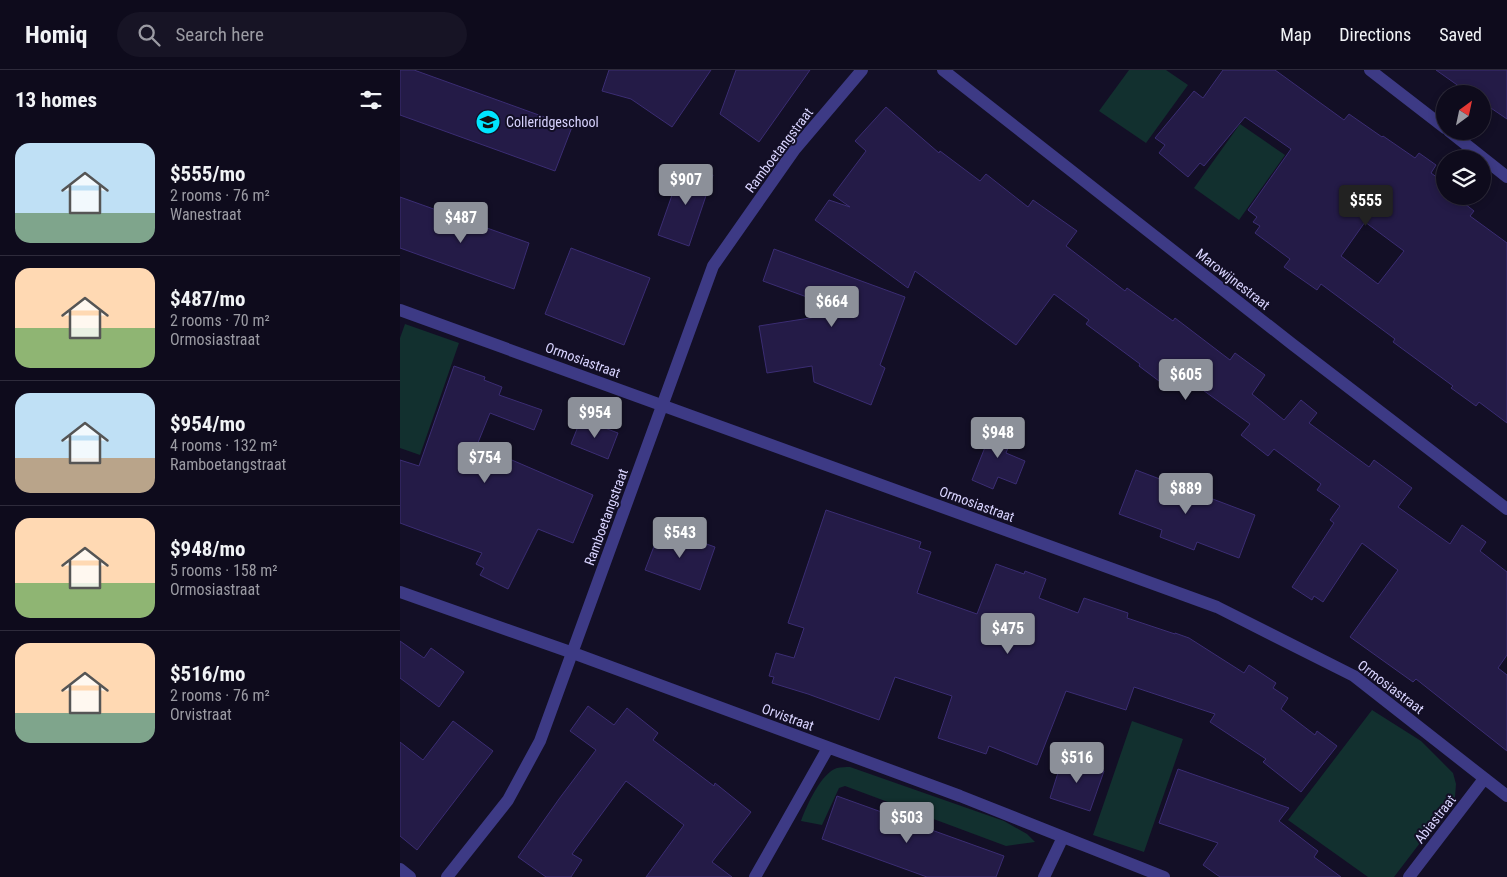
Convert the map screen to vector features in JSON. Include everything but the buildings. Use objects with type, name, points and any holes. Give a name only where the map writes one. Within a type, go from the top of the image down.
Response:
[{"type":"street","name":"Ramboetangstraat","points":[[447,877],[508,800],[540,740],[713,266],[795,149],[862,70]]},
{"type":"street","name":"Marowijnestraat","points":[[943,70],[1292,344],[1507,509]]},
{"type":"street","points":[[1370,70],[1436,121]]},
{"type":"street","points":[[1461,140],[1507,176]]},
{"type":"street","name":"Ormosiastraat","points":[[400,310],[1217,608],[1354,676],[1507,796]]},
{"type":"street","name":"Orvistraat","points":[[400,592],[573,653],[960,796],[1164,877]]},
{"type":"street","points":[[755,877],[828,748]]},
{"type":"street","name":"Abiastraat","points":[[1409,877],[1484,779]]},
{"type":"street","points":[[1044,877],[1063,837]]},
{"type":"street","points":[[400,869],[410,877]]},
{"type":"green space","points":[[1129,70],[1166,70],[1188,85],[1146,143],[1099,111]]},
{"type":"green space","points":[[1240,124],[1285,155],[1239,220],[1194,188]]},
{"type":"green space","points":[[405,324],[459,343],[420,455],[400,448],[400,338]]},
{"type":"green space","points":[[1372,710],[1421,741],[1453,773],[1456,784],[1455,797],[1394,877],[1368,877],[1288,820]]},
{"type":"green space","points":[[1132,721],[1183,739],[1144,852],[1093,835]]},
{"type":"green space","points":[[850,767],[1004,821],[1027,834],[1035,842],[1006,846],[845,786],[839,788],[822,825],[801,821],[815,790],[825,776],[837,768]]},
{"type":"place","name":"Colleridgeschool","points":[[488,122]]}]
